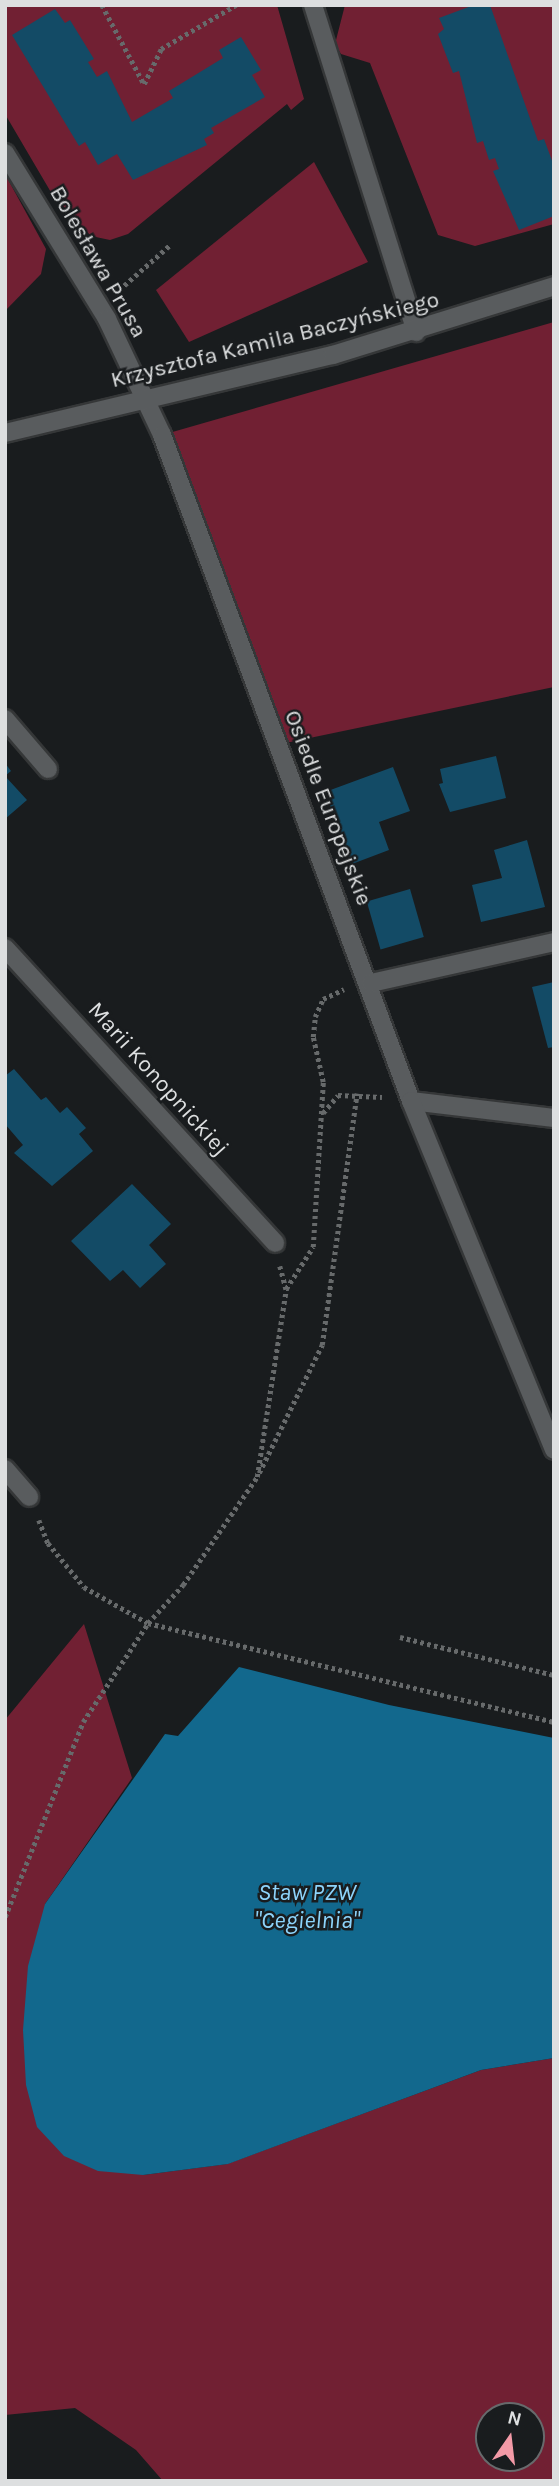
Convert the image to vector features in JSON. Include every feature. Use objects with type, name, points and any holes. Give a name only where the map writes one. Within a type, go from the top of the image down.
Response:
[{"type":"street","points":[[313,5],[416,332]]},
{"type":"street","name":"Bolesława Prusa","points":[[5,153],[107,319],[146,398]]},
{"type":"street","name":"Krzysztofa Kamila Baczyńskiego","points":[[5,433],[416,332],[554,286]]},
{"type":"street","name":"Osiedle Europejskie","points":[[146,398],[371,983],[411,1101],[554,1450]]},
{"type":"street","points":[[5,719],[48,769]]},
{"type":"street","points":[[371,983],[554,942]]},
{"type":"street","name":"Marii Konopnickiej","points":[[5,948],[275,1243]]},
{"type":"street","points":[[411,1101],[554,1118]]},
{"type":"street","points":[[5,1469],[29,1497]]},
{"type":"path","points":[[102,5],[144,84],[161,49],[236,5]]},
{"type":"path","points":[[119,300],[121,284],[170,245]]},
{"type":"path","points":[[257,1477],[286,1289],[313,1247],[322,1114],[316,1017],[323,999],[351,985],[371,983]]},
{"type":"path","points":[[322,1114],[338,1096],[357,1093],[411,1101]]},
{"type":"path","points":[[5,1917],[83,1722],[148,1623],[183,1584],[257,1477],[322,1345],[357,1093]]},
{"type":"path","points":[[29,1497],[48,1543],[84,1587],[148,1623],[554,1722]]},
{"type":"path","points":[[400,1637],[554,1675]]},
{"type":"shaded area","points":[[5,5],[277,5],[304,99],[291,110],[287,104],[128,234],[110,240],[91,236],[52,194],[5,114]]},
{"type":"shaded area","points":[[345,5],[554,5],[554,224],[475,246],[438,235],[370,63],[341,54],[335,44]]},
{"type":"shaded area","points":[[314,162],[368,262],[189,342],[156,290]]},
{"type":"shaded area","points":[[5,174],[46,249],[41,274],[5,311]]},
{"type":"shaded area","points":[[554,322],[554,687],[276,745],[162,435]]},
{"type":"shaded area","points":[[84,1624],[132,1778],[45,1904],[143,2175],[227,2164],[481,2070],[554,2058],[554,2481],[163,2481],[136,2450],[75,2408],[5,2415],[5,1720]]},
{"type":"water","name":"Staw PZW \"Cegielnia\"","points":[[239,1667],[389,1705],[554,1738],[554,2058],[481,2070],[228,2164],[143,2175],[98,2171],[64,2156],[37,2127],[26,2085],[23,2030],[28,1966],[45,1904],[165,1734],[178,1736]]},
{"type":"building","points":[[474,5],[490,5],[538,141],[544,139],[554,166],[554,216],[519,230],[493,171],[499,169],[495,158],[489,160],[483,141],[477,143],[459,71],[453,73],[438,34],[444,29],[439,18]]},
{"type":"building","points":[[55,9],[65,23],[70,20],[94,59],[88,62],[97,77],[107,71],[132,122],[173,98],[169,91],[223,58],[219,50],[241,37],[261,70],[252,75],[265,97],[211,128],[214,133],[204,139],[207,145],[133,180],[117,154],[98,165],[85,142],[79,146],[12,35]]},
{"type":"building","points":[[496,756],[506,798],[450,812],[439,784],[443,783],[440,769]]},
{"type":"building","points":[[5,763],[11,771],[5,776]]},
{"type":"building","points":[[393,767],[410,811],[379,822],[389,850],[352,864],[325,792]]},
{"type":"building","points":[[5,776],[27,800],[5,819]]},
{"type":"building","points":[[527,840],[545,907],[481,922],[472,885],[502,878],[494,850]]},
{"type":"building","points":[[410,889],[424,937],[381,949],[367,901]]},
{"type":"building","points":[[554,982],[554,1047],[548,1048],[532,987]]},
{"type":"building","points":[[14,1069],[41,1100],[46,1097],[60,1113],[67,1107],[86,1128],[79,1134],[93,1151],[52,1186],[14,1153],[23,1145],[5,1124],[5,1076]]},
{"type":"building","points":[[132,1184],[171,1224],[149,1245],[166,1264],[140,1288],[123,1270],[110,1281],[71,1241]]}]
